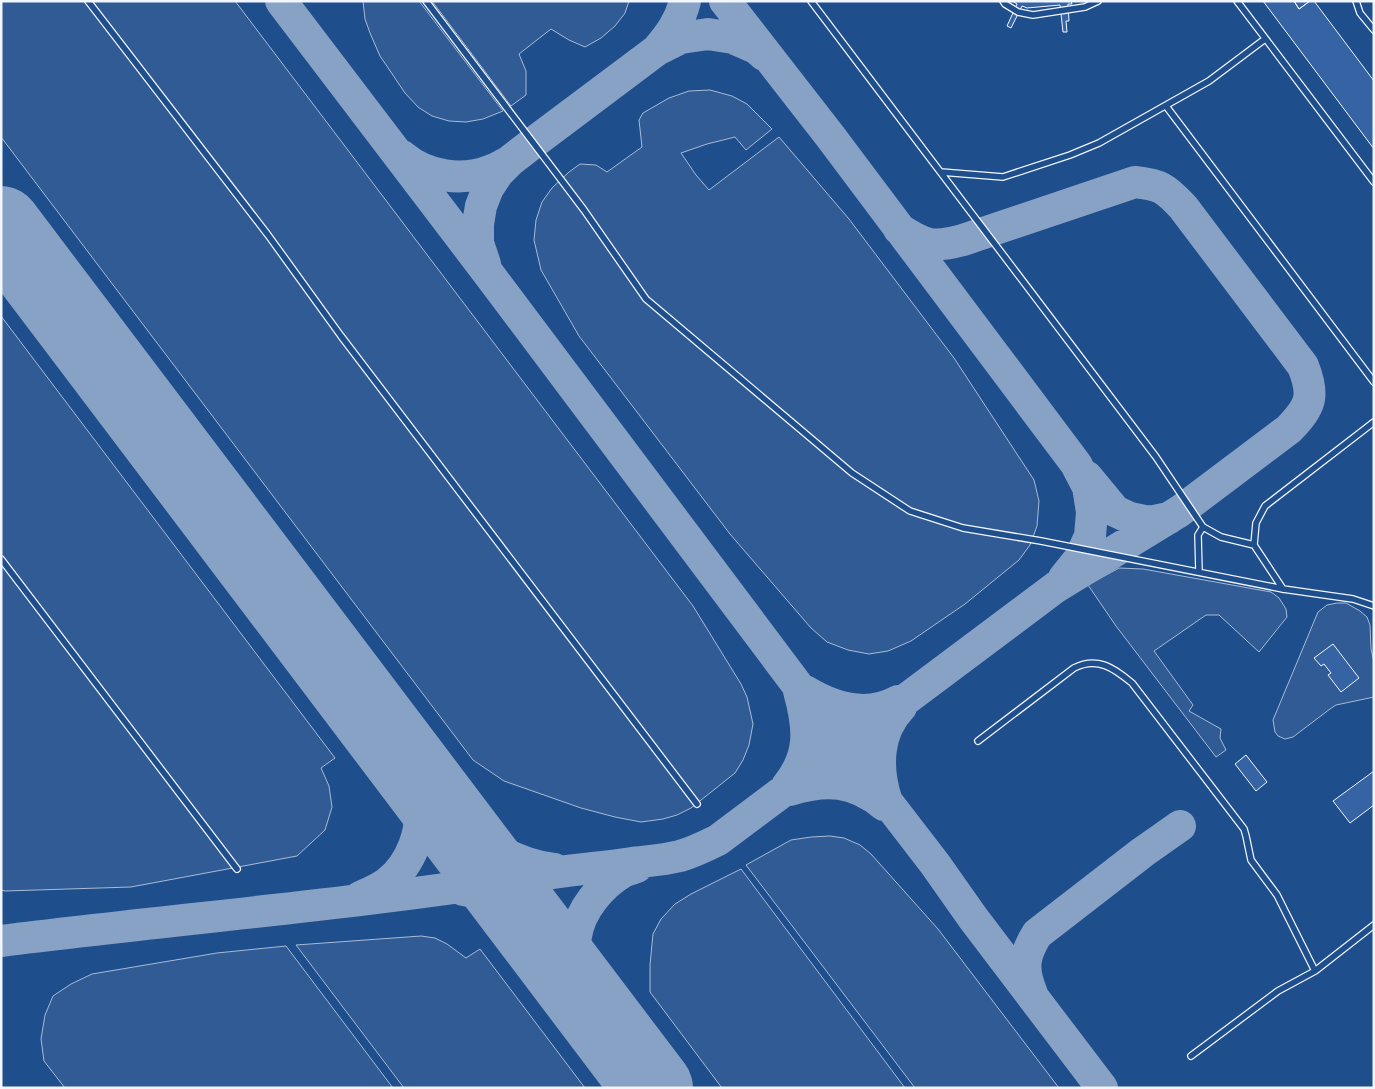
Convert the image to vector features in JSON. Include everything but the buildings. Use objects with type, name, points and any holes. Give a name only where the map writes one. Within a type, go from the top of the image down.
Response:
[{"type":"lane","points":[[88,1],[268,235],[341,336],[697,804]]},
{"type":"lane","points":[[426,1],[584,210],[646,298],[852,473],[910,511],[963,528],[1283,589],[1353,599],[1374,606]]},
{"type":"lane","points":[[811,1],[1156,458],[1203,527],[1221,537],[1254,545]]},
{"type":"lane","points":[[1003,1],[1004,4],[1018,12],[1032,15],[1084,7],[1098,1]]},
{"type":"lane","points":[[1237,1],[1374,182]]},
{"type":"lane","points":[[1356,1],[1360,13],[1374,30]]},
{"type":"lane","points":[[941,172],[1003,177],[1070,155],[1099,143],[1209,81],[1265,39]]},
{"type":"lane","points":[[1166,106],[1374,382]]},
{"type":"lane","points":[[1283,589],[1254,545],[1256,524],[1265,506],[1374,422]]},
{"type":"lane","points":[[1199,572],[1198,535],[1203,527]]},
{"type":"lane","points":[[1,559],[237,869]]},
{"type":"lane","points":[[978,741],[1074,668],[1084,663],[1100,664],[1118,671],[1132,682],[1244,829],[1251,860],[1277,895],[1315,971]]},
{"type":"lane","points":[[1191,1056],[1278,991],[1315,971],[1374,925]]},
{"type":"shaded area","points":[[1,1],[235,1],[693,606],[747,697],[753,724],[749,745],[735,773],[691,808],[663,819],[641,822],[581,808],[504,781],[473,760],[1,137]]},
{"type":"shaded area","points":[[363,1],[419,1],[503,111],[483,119],[466,122],[449,121],[432,116],[418,107],[405,93],[380,56],[365,19]]},
{"type":"shaded area","points":[[432,1],[629,1],[625,13],[615,26],[601,38],[585,47],[551,29],[519,54],[526,71],[526,95],[511,106]]},
{"type":"shaded area","points":[[710,90],[732,96],[747,104],[772,129],[746,150],[735,137],[681,153],[696,175],[709,190],[779,137],[849,219],[954,358],[1034,480],[1039,501],[1037,526],[1030,545],[1019,560],[965,604],[911,641],[888,651],[869,654],[848,650],[827,642],[811,628],[730,534],[579,336],[541,270],[534,240],[536,220],[542,202],[552,188],[580,164],[596,165],[607,172],[642,147],[639,120],[643,113],[669,98],[689,91]]},
{"type":"shaded area","points":[[1,316],[335,758],[321,768],[329,786],[332,807],[325,830],[297,856],[131,887],[1,890]]},
{"type":"shaded area","points":[[1119,568],[1143,569],[1271,592],[1279,598],[1286,609],[1287,617],[1259,652],[1219,615],[1206,615],[1154,651],[1193,705],[1189,711],[1221,729],[1220,738],[1226,750],[1216,757],[1116,626],[1088,585]]},
{"type":"shaded area","points":[[1346,603],[1367,617],[1370,625],[1371,649],[1374,662],[1374,697],[1336,705],[1293,737],[1285,739],[1278,736],[1275,732],[1273,720],[1318,612],[1327,605]]},
{"type":"shaded area","points":[[830,836],[844,838],[860,845],[871,854],[938,929],[1059,1088],[915,1088],[746,865],[791,840]]},
{"type":"shaded area","points":[[741,869],[905,1088],[722,1088],[650,992],[653,934],[661,919],[675,904],[691,894]]},
{"type":"shaded area","points":[[421,936],[435,938],[466,958],[480,949],[585,1088],[404,1088],[296,945]]},
{"type":"shaded area","points":[[286,946],[393,1088],[65,1088],[44,1061],[41,1039],[45,1015],[53,996],[71,984],[92,974],[217,953]]},
{"type":"taxiway","points":[[281,1],[798,686],[935,864],[973,918],[1102,1088]]},
{"type":"taxiway","points":[[657,50],[674,27],[685,1]]},
{"type":"taxiway","points":[[725,1],[830,136],[1076,464],[1088,487],[1092,512],[1090,536],[1080,558],[1064,578]]},
{"type":"taxiway","points":[[485,264],[478,243],[478,224],[481,206],[488,188],[498,173],[511,160],[657,50],[681,38],[708,34],[733,38],[756,48],[764,55]]},
{"type":"taxiway","points":[[402,156],[422,169],[434,173],[457,176],[481,174],[510,161]]},
{"type":"taxiway","points":[[1,941],[346,902],[662,859],[695,851],[718,840],[1056,587],[1180,511],[1289,429],[1302,414],[1309,400],[1309,385],[1303,366],[1183,207],[1162,188],[1151,184],[1135,182],[963,240],[944,244],[936,245],[923,242],[899,229]]},
{"type":"taxiway","points":[[1087,477],[1115,511],[1130,518],[1149,522],[1169,518]]},
{"type":"taxiway","points":[[787,786],[801,763],[806,740],[805,717],[799,691]]},
{"type":"taxiway","points":[[805,691],[827,702],[850,709],[874,709],[898,701]]},
{"type":"taxiway","points":[[886,799],[881,775],[881,750],[887,727],[901,707]]},
{"type":"taxiway","points":[[360,897],[381,887],[396,875],[409,856],[418,834],[420,823],[419,800],[407,763]]},
{"type":"taxiway","points":[[790,790],[816,784],[839,784],[861,791],[884,805]]},
{"type":"taxiway","points":[[447,815],[483,842],[510,857],[539,867],[554,869]]},
{"type":"taxiway","points":[[1032,994],[1025,970],[1027,956],[1037,934],[1143,852],[1180,826]]},
{"type":"taxiway","points":[[596,1013],[582,987],[576,968],[575,946],[578,926],[587,908],[600,891],[615,877],[637,867]]},
{"type":"taxiway","points":[[463,890],[486,896],[521,913]]},
{"type":"runway","points":[[1,226],[653,1088]]}]
